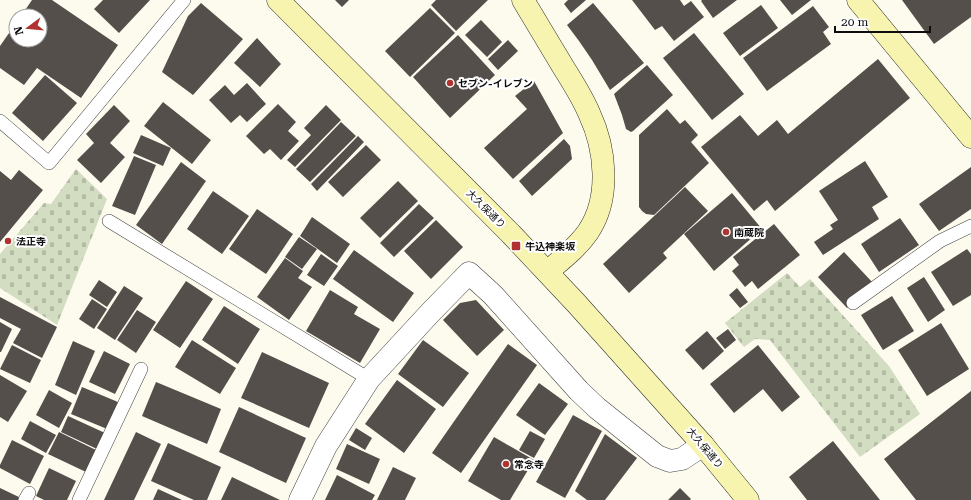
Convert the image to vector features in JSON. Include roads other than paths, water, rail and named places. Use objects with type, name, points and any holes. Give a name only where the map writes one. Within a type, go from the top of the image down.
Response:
[{"type":"main road","name":"大久保通り","points":[[278,0],[505,228],[576,303],[703,445],[748,500]]},
{"type":"main road","points":[[523,0],[576,88],[589,113],[598,136],[603,162],[603,191],[596,217],[576,246],[546,272]]},
{"type":"main road","points":[[858,0],[971,137]]},
{"type":"street","points":[[300,500],[326,446],[369,379],[430,312],[469,273],[493,295],[579,391],[597,408],[657,456],[670,461],[682,459],[703,445]]},
{"type":"lane","points":[[0,121],[50,162],[184,0]]},
{"type":"lane","points":[[109,221],[369,379]]},
{"type":"lane","points":[[853,303],[940,241],[971,226]]},
{"type":"lane","points":[[80,500],[141,369]]},
{"type":"place","name":"セブン-イレブン","points":[[450,83]]},
{"type":"place","name":"南蔵院","points":[[726,232]]},
{"type":"place","name":"法正寺","points":[[8,241]]},
{"type":"place","name":"牛込神楽坂","points":[[516,246]]},
{"type":"place","name":"常念寺","points":[[506,464]]}]
